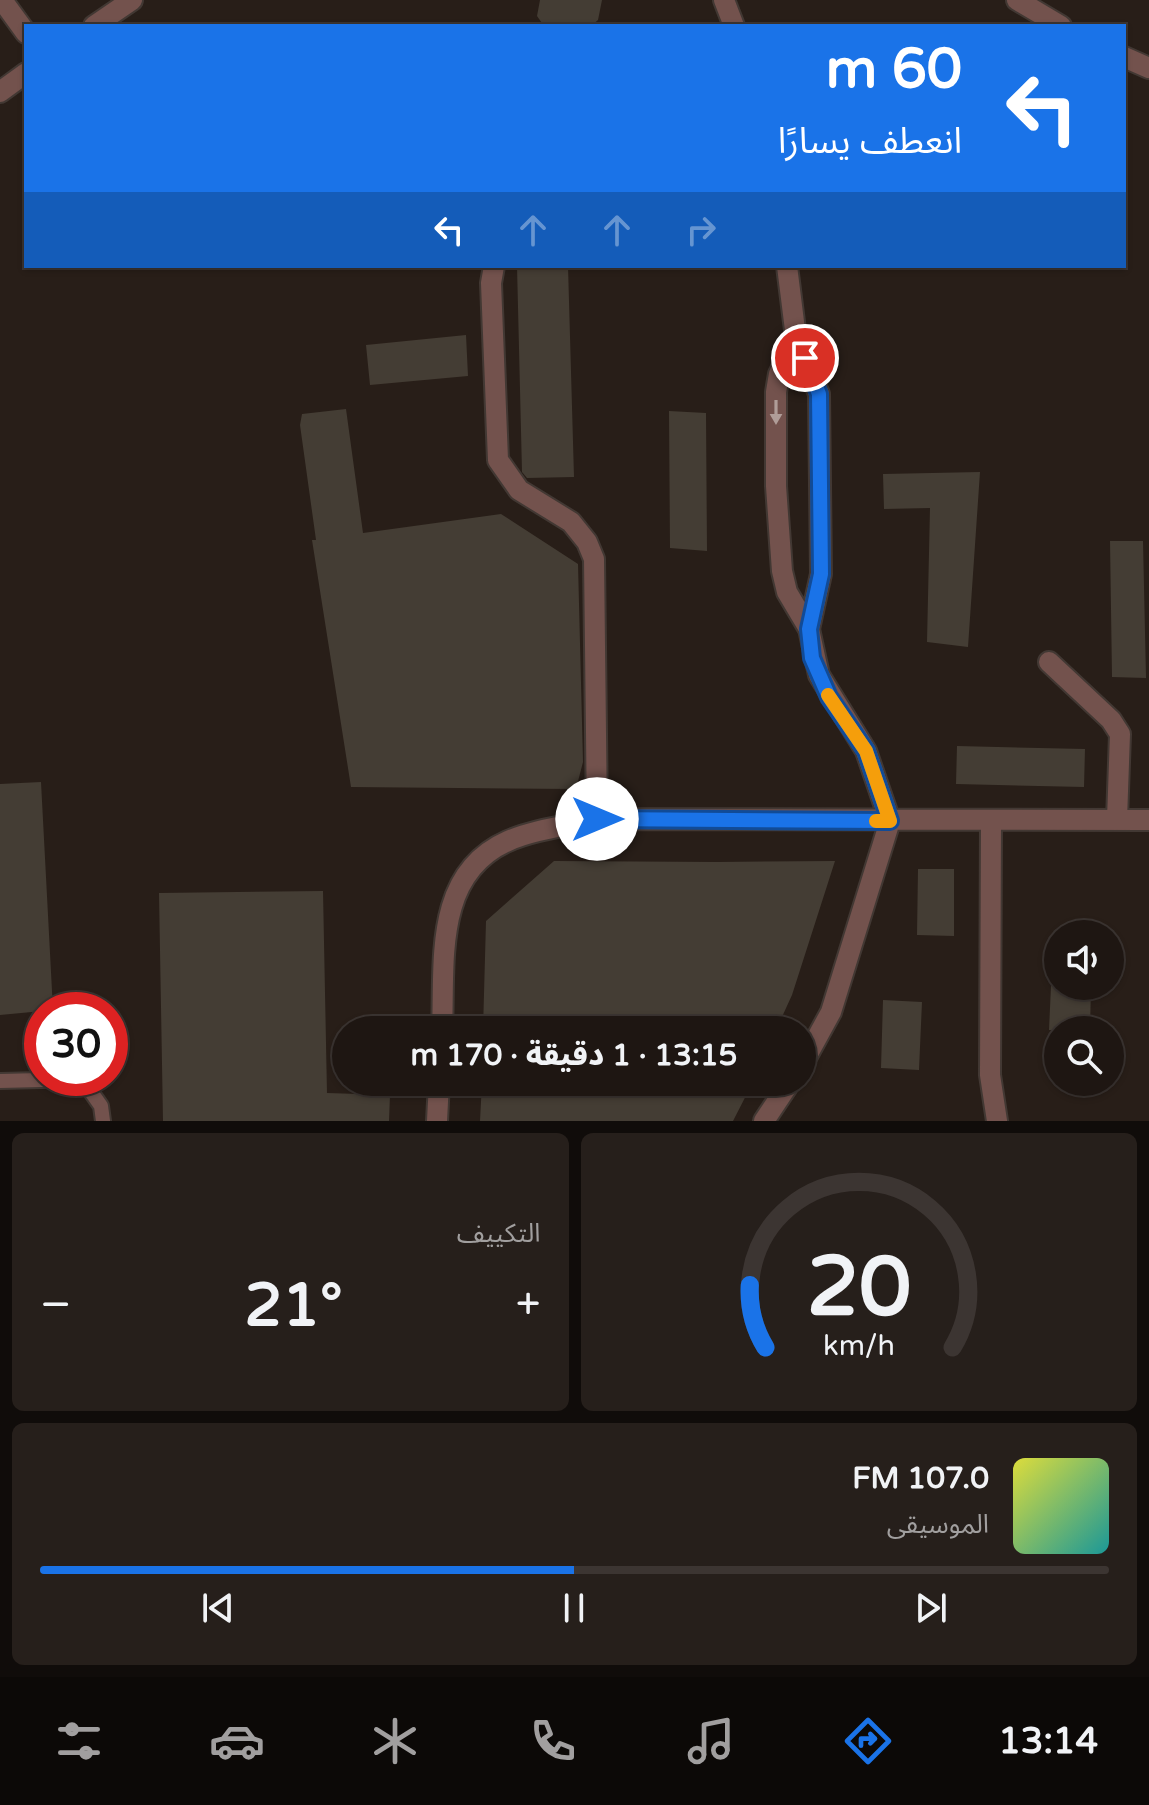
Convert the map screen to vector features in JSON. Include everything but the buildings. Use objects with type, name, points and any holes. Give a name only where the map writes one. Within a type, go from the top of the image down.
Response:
[{"type":"street","points":[[2,0],[24,30]]},
{"type":"street","points":[[97,24],[132,0]]},
{"type":"street","points":[[724,0],[733,24]]},
{"type":"street","points":[[1017,0],[1058,24]]},
{"type":"street","points":[[1126,58],[1149,68]]},
{"type":"street","points":[[0,92],[24,74]]},
{"type":"street","points":[[494,268],[491,283],[498,460],[505,475],[519,490],[571,522],[587,542],[594,559],[597,819]]},
{"type":"street","points":[[787,268],[796,338],[819,394],[821,574],[809,629]]},
{"type":"street","points":[[796,338],[779,374],[776,392],[776,486],[782,571],[787,592],[809,629],[819,675],[866,751],[890,821],[831,1012],[816,1039]]},
{"type":"street","points":[[1049,662],[1111,720],[1120,734],[1117,820]]},
{"type":"street","points":[[443,1016],[451,899],[481,856],[509,841],[597,819],[1149,820]]},
{"type":"street","points":[[991,820],[990,1075],[997,1121]]},
{"type":"street","points":[[437,1121],[438,1096]]},
{"type":"street","points":[[764,1121],[781,1096]]},
{"type":"lane","points":[[0,1081],[82,1079],[101,1106],[103,1121]]},
{"type":"slow traffic","points":[[828,695],[866,751],[877,776],[890,821],[876,821]]},
{"type":"route","points":[[597,819],[890,821],[866,751],[829,697],[812,658],[809,629],[821,574],[819,394],[805,358]]}]
